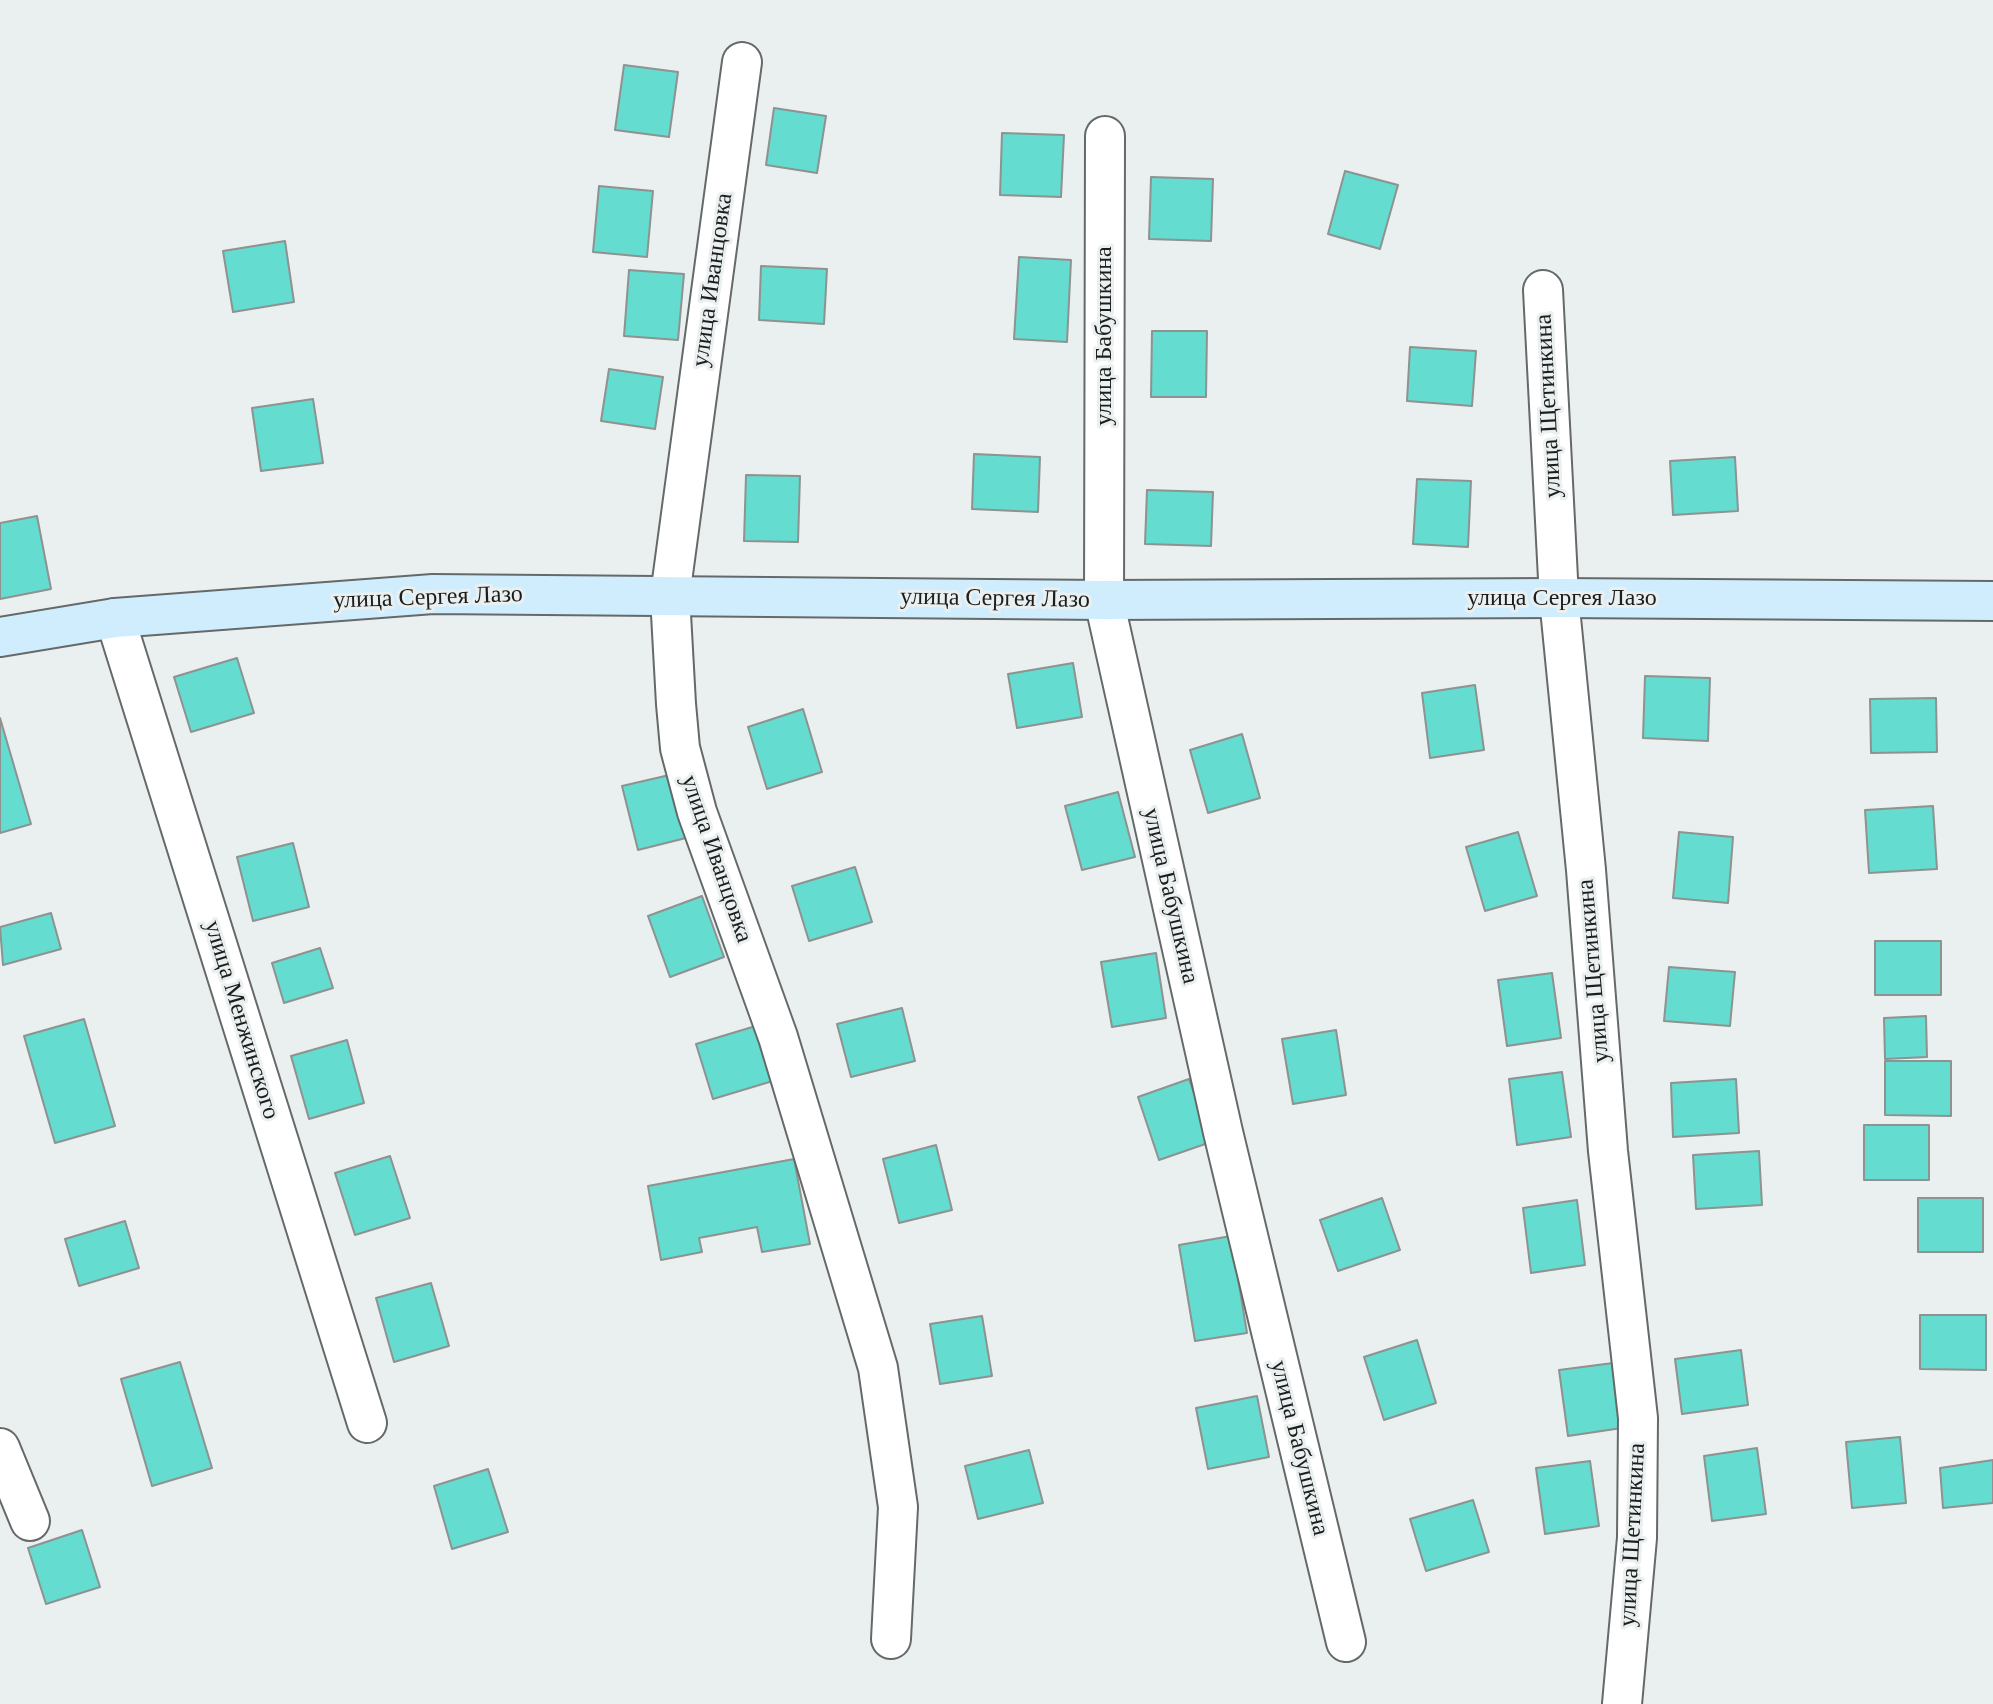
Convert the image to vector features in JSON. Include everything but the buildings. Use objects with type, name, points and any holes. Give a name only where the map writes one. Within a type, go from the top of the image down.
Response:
[{"type":"main road","name":"улица Сергея Лазо","points":[[0,637],[115,618],[433,594],[1104,600],[1559,598],[1993,601]]},
{"type":"street","name":"улица Иванцовка","points":[[742,62],[670,596],[680,748],[697,812],[778,1037],[878,1368],[898,1507],[891,1639]]},
{"type":"street","name":"улица Бабушкина","points":[[1105,136],[1104,600],[1223,1132],[1346,1642]]},
{"type":"street","name":"улица Щетинкина","points":[[1543,290],[1559,598],[1586,870],[1608,1151],[1638,1418],[1637,1538],[1622,1704]]},
{"type":"street","name":"улица Менжинского","points":[[115,618],[367,1423]]},
{"type":"street","points":[[0,1448],[30,1521]]}]
